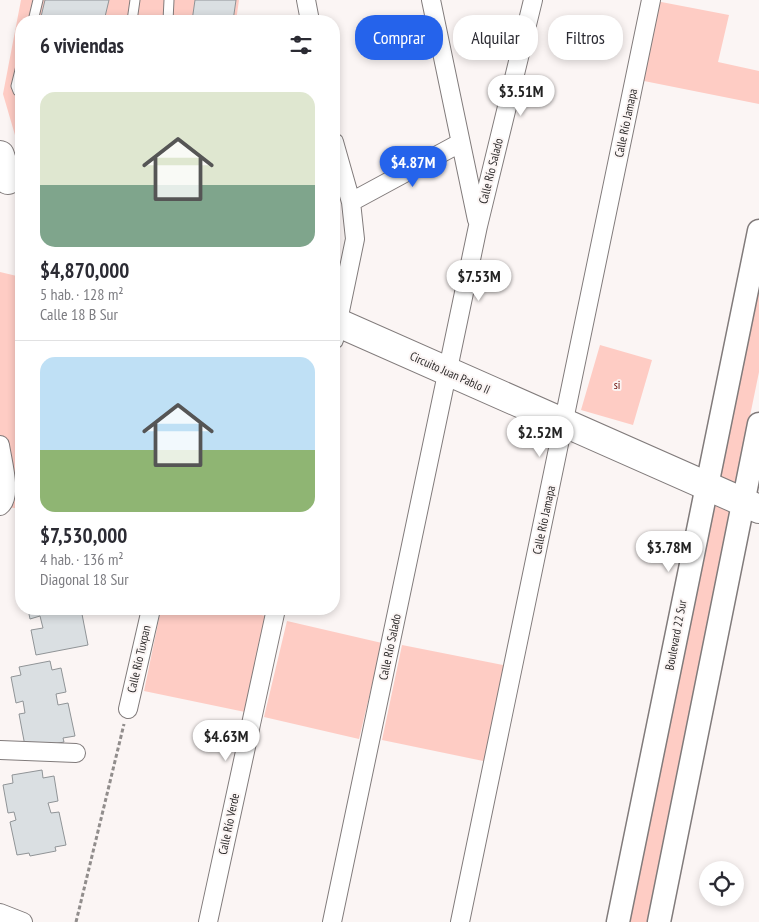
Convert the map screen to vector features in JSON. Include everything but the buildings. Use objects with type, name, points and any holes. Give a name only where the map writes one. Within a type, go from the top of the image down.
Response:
[{"type":"main road","name":"Circuito Juan Pablo II","points":[[340,330],[448,373],[750,505]]},
{"type":"street","points":[[306,0],[309,15]]},
{"type":"street","points":[[432,0],[478,226]]},
{"type":"street","name":"Calle Río Salado","points":[[332,922],[478,226],[533,0]]},
{"type":"street","name":"Calle Río Jamapa","points":[[460,922],[650,0]]},
{"type":"street","points":[[351,202],[460,144]]},
{"type":"street","points":[[340,163],[351,202],[355,239],[340,306]]},
{"type":"street","name":"Boulevard 22 Sur","points":[[618,922],[759,231]]},
{"type":"street","points":[[659,922],[750,505],[759,424]]},
{"type":"street","points":[[0,445],[7,490],[5,501],[0,506]]},
{"type":"street","name":"Calle Río Tuxpan","points":[[128,709],[150,615]]},
{"type":"street","name":"Calle Río Verde","points":[[208,922],[275,615]]},
{"type":"street","points":[[0,750],[76,753]]},
{"type":"street","points":[[0,913],[23,922]]},
{"type":"lane","points":[[34,15],[38,0]]},
{"type":"lane","points":[[133,15],[135,0]]},
{"type":"lane","points":[[168,15],[169,0]]},
{"type":"path","points":[[76,922],[128,709]]},
{"type":"green space","points":[[21,0],[239,0],[237,15],[18,15]]},
{"type":"green space","points":[[656,1],[729,15],[718,62],[759,71],[759,104],[644,81]]},
{"type":"green space","points":[[15,31],[15,135],[3,94]]},
{"type":"green space","points":[[0,272],[15,276],[15,508],[0,506]]},
{"type":"green space","points":[[759,273],[759,372],[735,489],[718,479]]},
{"type":"green space","name":"si","points":[[600,345],[652,360],[633,425],[581,410]]},
{"type":"green space","points":[[704,495],[740,511],[659,922],[618,922]]},
{"type":"green space","points":[[160,615],[266,616],[245,712],[144,691]]},
{"type":"green space","points":[[287,621],[382,643],[359,739],[264,717]]},
{"type":"green space","points":[[402,645],[508,666],[488,762],[382,740]]}]
